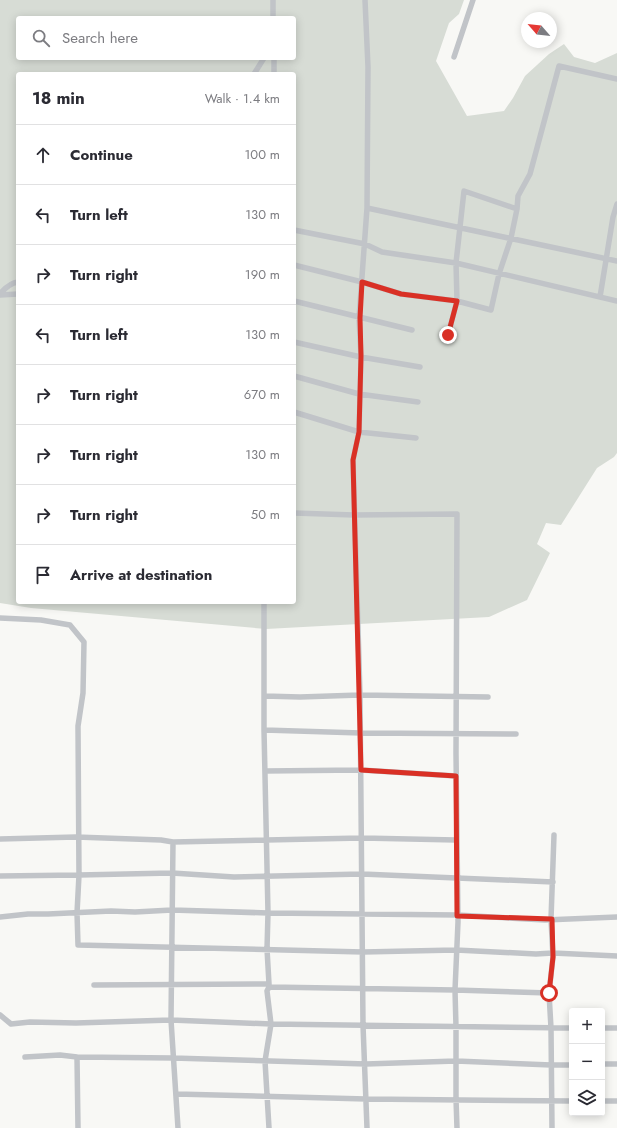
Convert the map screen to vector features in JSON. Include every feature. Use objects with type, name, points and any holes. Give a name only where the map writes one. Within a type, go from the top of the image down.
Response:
[{"type":"street","points":[[273,0],[273,16]]},
{"type":"street","points":[[365,0],[368,67],[367,208],[360,318],[361,356],[359,432],[353,460],[361,733],[364,989],[363,1025],[366,1064],[367,1128]]},
{"type":"street","points":[[454,57],[473,0]]},
{"type":"street","points":[[255,72],[263,60]]},
{"type":"street","points":[[274,60],[274,72]]},
{"type":"street","points":[[296,266],[362,282],[401,294],[457,301],[491,310],[499,274],[512,238],[518,209],[518,196],[530,174],[559,66],[617,79]]},
{"type":"street","points":[[448,335],[457,301],[456,263],[464,191],[518,209]]},
{"type":"street","points":[[600,297],[613,217],[617,204]]},
{"type":"street","points":[[367,208],[460,229],[512,238],[617,261]]},
{"type":"street","points":[[296,230],[365,244],[382,252],[456,263],[617,300]]},
{"type":"street","points":[[0,295],[5,288],[12,283],[16,282]]},
{"type":"street","points":[[0,295],[16,294]]},
{"type":"street","points":[[296,302],[412,330]]},
{"type":"street","points":[[296,342],[420,367]]},
{"type":"street","points":[[296,377],[359,394],[418,402]]},
{"type":"street","points":[[296,413],[359,432],[416,438]]},
{"type":"street","points":[[296,513],[354,515],[457,514],[457,916],[455,990],[457,1128]]},
{"type":"street","points":[[264,604],[264,730],[268,913],[266,949],[269,986],[267,991],[271,1024],[265,1061],[269,1128]]},
{"type":"street","points":[[0,618],[41,620],[70,625],[84,642],[83,693],[78,726],[80,838],[77,913],[78,945],[172,946],[363,952],[456,950],[536,954],[553,952],[617,956]]},
{"type":"street","points":[[264,696],[300,697],[360,695],[488,697]]},
{"type":"street","points":[[264,730],[361,733],[516,734]]},
{"type":"street","points":[[265,771],[361,770],[456,776]]},
{"type":"street","points":[[552,1128],[551,1028],[549,993],[553,952],[552,919],[554,835]]},
{"type":"street","points":[[0,839],[80,838],[161,840],[173,842],[362,838],[456,840]]},
{"type":"street","points":[[173,842],[171,1020],[178,1128]]},
{"type":"street","points":[[0,876],[172,873],[234,877],[267,875],[362,874],[553,882]]},
{"type":"street","points":[[0,917],[28,914],[172,910],[552,919],[617,917]]},
{"type":"street","points":[[94,985],[171,984],[549,993]]},
{"type":"street","points":[[0,1015],[11,1024],[30,1022],[76,1023],[171,1020],[271,1024],[569,1028]]},
{"type":"street","points":[[605,1028],[617,1028]]},
{"type":"street","points":[[25,1057],[60,1055],[77,1057],[173,1058],[366,1064],[456,1061],[551,1065],[569,1064]]},
{"type":"street","points":[[77,1057],[78,1128]]},
{"type":"street","points":[[605,1064],[617,1064]]},
{"type":"street","points":[[176,1094],[366,1099],[569,1101]]},
{"type":"street","points":[[605,1101],[617,1101]]},
{"type":"shaded area","points":[[0,0],[464,0],[459,14],[449,23],[436,61],[467,116],[504,111],[525,76],[549,54],[564,44],[574,57],[595,63],[617,53],[617,453],[614,457],[597,468],[561,525],[546,523],[537,544],[550,553],[527,600],[489,617],[266,629],[31,608],[0,603]]},
{"type":"route","points":[[448,335],[457,301],[401,294],[362,282],[360,318],[361,356],[359,432],[353,460],[361,770],[456,776],[457,916],[552,919],[553,957],[549,993]]}]
